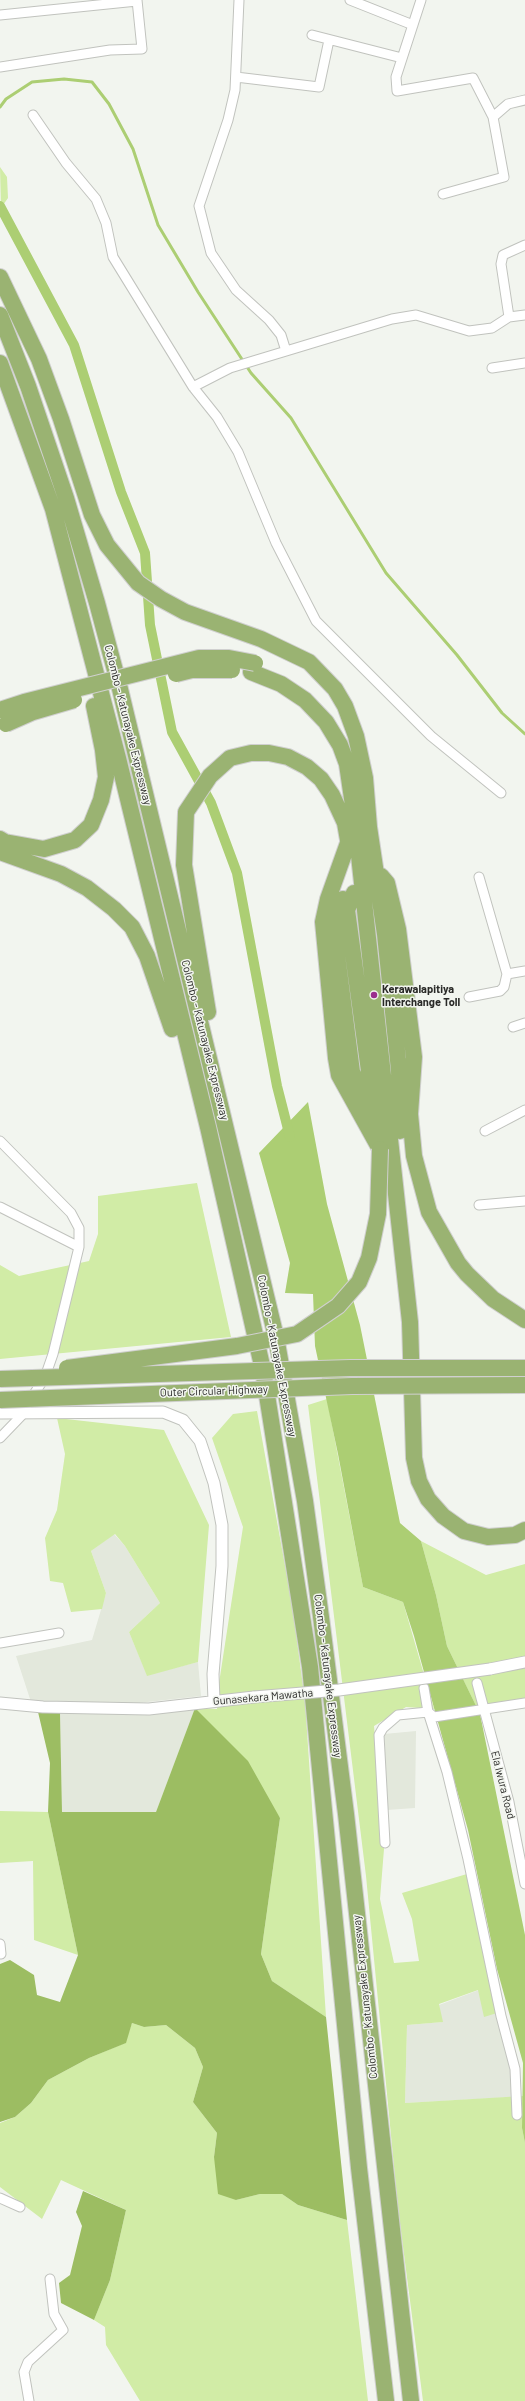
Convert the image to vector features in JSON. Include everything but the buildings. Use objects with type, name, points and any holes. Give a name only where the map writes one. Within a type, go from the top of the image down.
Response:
[{"type":"highway","points":[[0,277],[41,365],[61,419],[92,515],[107,545],[138,583],[161,599],[185,612],[261,639],[308,662],[335,689],[345,706],[356,736],[365,778],[372,851],[385,934],[406,1131]]},
{"type":"highway","name":"Colombo - Katunayake Expressway","points":[[0,315],[28,386],[66,498],[97,603],[124,704],[276,1337],[304,1501],[346,1814],[411,2401]]},
{"type":"highway","name":"Colombo - Katunayake Expressway","points":[[0,363],[53,509],[118,758],[222,1191],[263,1370],[310,1667],[359,2168],[386,2401]]},
{"type":"highway","points":[[0,839],[5,842],[44,849],[75,840],[91,825],[101,800],[106,777],[103,750],[53,509]]},
{"type":"highway","points":[[2,720],[24,702],[199,658],[229,658],[253,668],[300,682],[319,701],[346,741],[355,767],[406,1131],[428,1212],[442,1238],[468,1274],[493,1299],[525,1320]]},
{"type":"highway","points":[[253,668],[305,700],[326,722],[340,745],[347,764],[355,819],[410,1322],[414,1458],[419,1481],[428,1499],[443,1516],[464,1531],[488,1537],[515,1534],[525,1530]]},
{"type":"highway","points":[[230,1143],[184,865],[186,812],[210,776],[230,758],[257,753],[269,753],[288,757],[307,767],[321,779],[332,795],[345,823],[376,1064],[388,1118]]},
{"type":"highway","points":[[369,827],[399,900],[406,925],[420,1057],[406,1131]]},
{"type":"highway","points":[[348,842],[328,899],[322,922],[336,1058],[339,1074],[380,1150]]},
{"type":"highway","points":[[372,851],[380,874],[391,928],[404,1052],[406,1131],[422,1337],[422,1460],[428,1481],[438,1500],[453,1514],[473,1524],[492,1528],[514,1524],[525,1518]]},
{"type":"highway","points":[[0,852],[61,874],[87,888],[114,909],[132,927],[147,956],[162,996],[222,1191]]},
{"type":"highway","points":[[350,861],[332,907],[329,941],[345,1071],[380,1150]]},
{"type":"highway","points":[[353,885],[344,927],[351,998],[359,1070],[369,1103],[380,1150]]},
{"type":"highway","points":[[353,885],[339,909],[335,928],[336,947],[352,1072],[369,1103]]},
{"type":"highway","points":[[0,1378],[237,1346],[296,1334],[338,1306],[359,1282],[369,1258],[378,1214],[380,1150],[378,1126],[370,1085],[347,910]]},
{"type":"highway","name":"Outer Circular Highway","points":[[0,1378],[350,1368],[525,1368]]},
{"type":"highway","name":"Outer Circular Highway","points":[[0,1400],[352,1386],[525,1385]]},
{"type":"highway","points":[[352,1386],[503,1392],[525,1396]]},
{"type":"street","points":[[0,15],[137,0],[142,49],[110,50],[0,67]]},
{"type":"street","points":[[239,0],[236,77],[228,120],[199,206],[211,253],[236,290],[269,320],[277,330],[286,351]]},
{"type":"street","points":[[350,0],[413,25]]},
{"type":"street","points":[[421,0],[396,77],[397,91],[473,78],[493,117],[504,177],[443,194]]},
{"type":"street","points":[[312,34],[402,58]]},
{"type":"street","points":[[236,77],[319,87],[330,40]]},
{"type":"street","points":[[493,117],[508,104],[525,100]]},
{"type":"street","points":[[33,115],[66,163],[96,199],[106,224],[113,257],[193,387],[216,417],[238,452],[276,543],[316,621],[431,736],[501,793]]},
{"type":"street","points":[[509,317],[501,264],[503,254],[525,244]]},
{"type":"street","points":[[193,387],[230,368],[392,318],[416,315],[469,331],[492,328],[509,317],[525,315]]},
{"type":"street","points":[[492,368],[525,363]]},
{"type":"street","points":[[469,997],[500,991],[504,987],[507,974],[479,877]]},
{"type":"street","points":[[507,974],[525,971]]},
{"type":"street","points":[[513,1027],[525,1024]]},
{"type":"street","points":[[485,1131],[525,1110]]},
{"type":"street","points":[[0,1141],[71,1213],[79,1228],[78,1247],[53,1354],[44,1377],[27,1405],[24,1413],[0,1438]]},
{"type":"street","points":[[478,1205],[525,1201]]},
{"type":"street","points":[[0,1207],[78,1247]]},
{"type":"street","points":[[0,1414],[163,1412],[183,1420],[200,1441],[214,1483],[222,1526],[222,1566],[214,1652],[214,1701]]},
{"type":"street","points":[[0,1643],[59,1633]]},
{"type":"street","name":"Gunasekara Mawatha","points":[[0,1703],[43,1707],[149,1709],[254,1697],[339,1690],[525,1662]]},
{"type":"street","name":"Ela Iwura Road","points":[[477,1683],[479,1711],[509,1802],[525,1884]]},
{"type":"street","points":[[424,1688],[449,1779],[468,1859],[501,2016],[515,2069],[517,2115]]},
{"type":"street","points":[[385,1843],[379,1735],[383,1728],[398,1715],[431,1715],[479,1711],[525,1703]]},
{"type":"street","points":[[0,1944],[1,1954]]},
{"type":"street","points":[[0,2198],[20,2207]]},
{"type":"street","points":[[29,2401],[24,2372],[27,2365],[63,2330],[54,2314],[50,2279]]},
{"type":"shaded area","points":[[0,167],[7,177],[8,198],[1,208]]},
{"type":"shaded area","points":[[308,1102],[327,1204],[360,1325],[400,1523],[421,1541],[436,1595],[447,1646],[480,1714],[525,1935],[525,2143],[522,2128],[523,2063],[497,1969],[468,1830],[414,1636],[403,1602],[363,1587],[338,1454],[315,1346],[313,1294],[285,1293],[290,1263],[259,1153]]},
{"type":"shaded area","points":[[197,1183],[231,1337],[0,1359],[0,1265],[19,1276],[89,1261],[98,1234],[98,1196]]},
{"type":"shaded area","points":[[327,1399],[363,1587],[403,1602],[434,1709],[406,1707],[374,1726],[384,1849],[380,1899],[394,1963],[419,1961],[412,1919],[402,1893],[467,1874],[497,2013],[484,2017],[478,1990],[439,2004],[443,2022],[407,2025],[405,2103],[523,2096],[522,2128],[525,2143],[525,2401],[423,2401],[398,2208],[366,1876],[308,1405]]},
{"type":"shaded area","points":[[257,1411],[292,1604],[305,1701],[326,2017],[272,1981],[261,1954],[280,1818],[195,1708],[217,1709],[219,1683],[243,1527],[212,1438],[233,1414]]},
{"type":"shaded area","points":[[57,1418],[164,1430],[209,1525],[198,1662],[147,1676],[129,1632],[160,1603],[125,1546],[115,1534],[91,1551],[106,1593],[102,1609],[71,1612],[63,1583],[50,1581],[45,1538],[57,1510],[65,1454]]},
{"type":"shaded area","points":[[114,1534],[125,1546],[160,1603],[129,1632],[147,1675],[198,1662],[201,1696],[138,1703],[31,1702],[16,1656],[92,1640],[106,1593],[91,1551]]},
{"type":"shaded area","points":[[421,1541],[486,1575],[525,1564],[525,1699],[476,1706],[447,1646],[436,1595]]},
{"type":"shaded area","points":[[195,1708],[156,1812],[62,1812],[60,1713]]},
{"type":"shaded area","points":[[195,1708],[248,1761],[280,1818],[261,1954],[272,1981],[326,2017],[347,2220],[298,2205],[282,2194],[260,2194],[236,2200],[218,2194],[214,2157],[217,2133],[193,2102],[203,2067],[195,2048],[166,2025],[144,2027],[132,2023],[126,2043],[89,2058],[48,2080],[31,2103],[15,2117],[0,2122],[0,1964],[10,1960],[34,1975],[37,1995],[60,2002],[78,1955],[48,1812],[50,1763],[38,1712],[60,1713],[62,1812],[156,1812]]},
{"type":"shaded area","points":[[416,1731],[415,1808],[387,1810],[384,1734]]},
{"type":"shaded area","points":[[0,1811],[48,1812],[78,1955],[34,1940],[33,1861],[0,1863]]},
{"type":"shaded area","points":[[479,1990],[497,2013],[510,2071],[513,2097],[405,2103],[407,2025],[442,2022],[439,2005]]},
{"type":"shaded area","points":[[132,2023],[144,2027],[166,2025],[195,2048],[203,2067],[193,2102],[217,2133],[214,2157],[236,2200],[260,2194],[282,2194],[298,2205],[347,2220],[368,2401],[140,2401],[106,2345],[105,2327],[94,2320],[110,2280],[126,2210],[61,2180],[42,2219],[0,2187],[0,2123],[15,2117],[31,2103],[48,2080],[89,2058],[125,2043]]},
{"type":"shaded area","points":[[83,2191],[126,2210],[110,2280],[94,2320],[61,2303],[59,2283],[70,2275],[82,2226],[76,2212]]},
{"type":"waterway","points":[[0,107],[6,99],[32,82],[64,79],[92,82],[109,104],[133,149],[158,225],[198,292],[251,373],[291,418],[386,573],[457,655],[502,713],[525,734]]},
{"type":"waterway","points":[[0,206],[74,345],[121,492],[145,553],[150,625],[172,732],[211,803],[237,873],[277,1086],[290,1137]]},
{"type":"place","name":"Kerawalapitiya Interchange Toll","points":[[374,995]]}]
